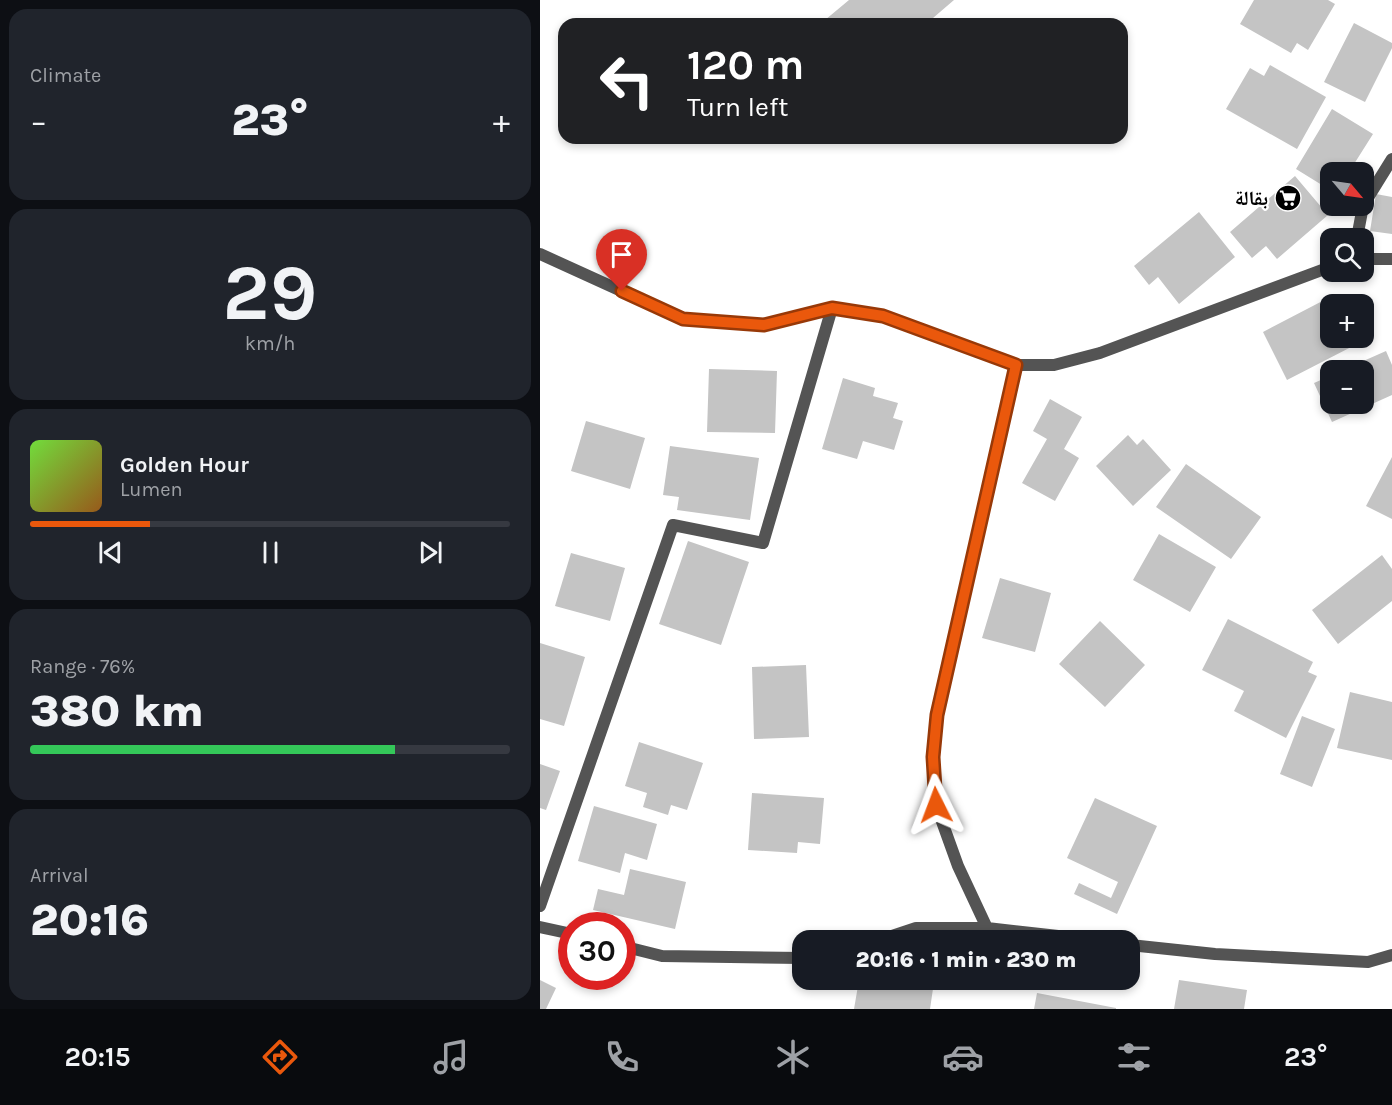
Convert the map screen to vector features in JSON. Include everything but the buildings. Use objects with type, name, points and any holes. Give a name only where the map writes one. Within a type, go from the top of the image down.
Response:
[{"type":"street","points":[[1374,188],[1392,159]]},
{"type":"street","points":[[540,254],[683,319],[764,325],[832,308],[883,316],[1016,365],[1054,365],[1100,353],[1320,271]]},
{"type":"street","points":[[1374,259],[1392,259]]},
{"type":"street","points":[[540,906],[673,525],[763,543],[832,308]]},
{"type":"street","points":[[987,928],[958,866],[936,805],[933,757],[937,715],[1016,365]]},
{"type":"street","points":[[540,927],[558,931]]},
{"type":"street","points":[[910,930],[916,928],[1005,930]]},
{"type":"street","points":[[1140,946],[1215,954],[1368,962],[1392,955]]},
{"type":"street","points":[[636,950],[662,956],[792,958]]},
{"type":"place","name":"بقالة","points":[[1288,198]]},
{"type":"route","points":[[622,291],[683,319],[764,325],[832,308],[883,316],[1016,365],[937,715],[933,757],[936,805]]}]
